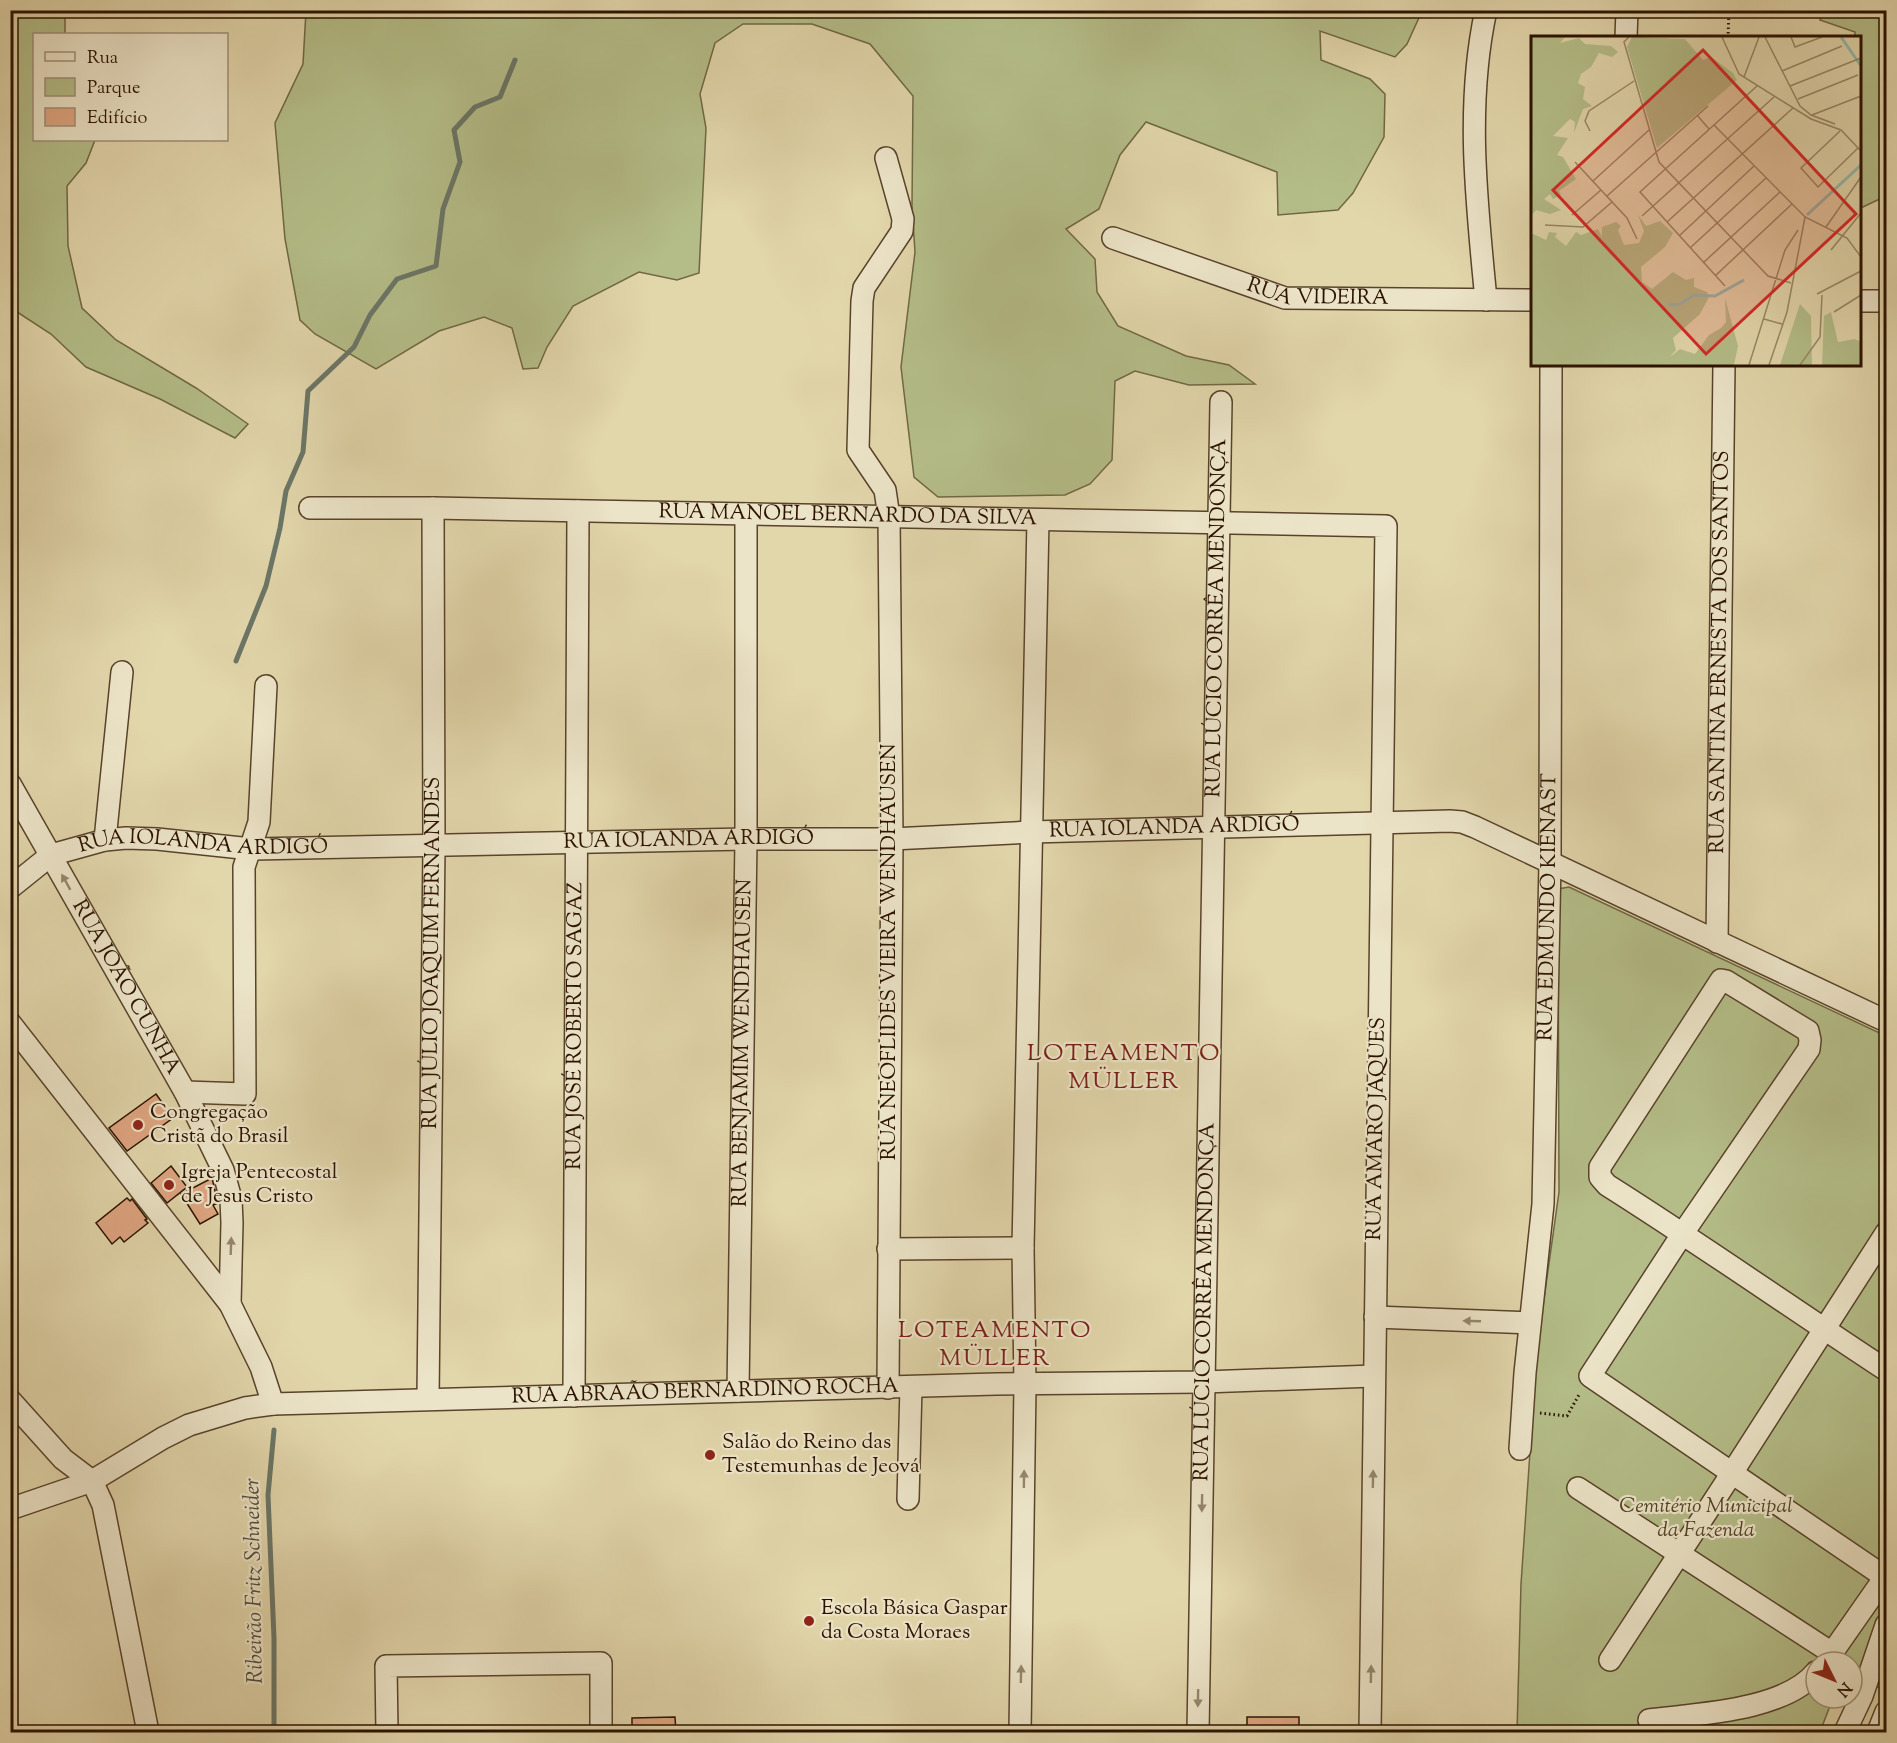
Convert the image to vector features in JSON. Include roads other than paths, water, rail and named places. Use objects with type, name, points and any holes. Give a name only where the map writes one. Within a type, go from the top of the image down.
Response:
[{"type":"street","points":[[1486,10],[1473,113],[1474,178],[1486,300]]},
{"type":"street","points":[[1626,36],[1627,10]]},
{"type":"street","name":"RUA NEOFLIDES VIEIRA WENDHAUSEN","points":[[886,158],[903,219],[902,231],[864,288],[858,450],[885,490],[889,517],[891,839],[888,1388]]},
{"type":"street","name":"RUA VIDEIRA","points":[[1113,238],[1286,298],[1531,300]]},
{"type":"street","points":[[1861,301],[1887,302]]},
{"type":"street","name":"RUA EDMUNDO KIENAST","points":[[1520,1449],[1530,1323],[1544,1204],[1550,862],[1551,366]]},
{"type":"street","name":"RUA SANTINA ERNESTA DOS SANTOS","points":[[1718,942],[1724,366]]},
{"type":"street","name":"RUA LÚCIO CORRÊA MENDONÇA","points":[[1198,1732],[1221,402]]},
{"type":"street","name":"RUA MANOEL BERNARDO DA SILVA","points":[[310,508],[433,508],[1386,526]]},
{"type":"street","name":"RUA JÚLIO JOAQUIM FERNANDES","points":[[428,1399],[434,846],[433,508]]},
{"type":"street","name":"RUA JOSÉ ROBERTO SAGAZ","points":[[574,1396],[578,511]]},
{"type":"street","name":"RUA BENJAMIM WENDHAUSEN","points":[[738,1391],[746,839],[746,514]]},
{"type":"street","points":[[1020,1732],[1025,1385],[1023,1248],[1038,520]]},
{"type":"street","name":"RUA AMARO JAQUES","points":[[1370,1732],[1386,526]]},
{"type":"street","points":[[105,840],[122,672]]},
{"type":"street","points":[[185,1092],[245,1094],[244,867],[259,822],[266,686]]},
{"type":"street","name":"RUA JOÃO CUNHA","points":[[10,784],[185,1092],[223,1170],[231,1199],[230,1304]]},
{"type":"street","name":"RUA IOLANDA ARDIGÓ","points":[[10,888],[51,855],[105,840],[157,839],[251,849],[746,839],[891,839],[1031,832],[1462,822],[1887,1021]]},
{"type":"street","points":[[1834,1650],[1886,1578],[1590,1376],[1683,1233],[1809,1049],[1808,1031],[1721,980],[1599,1172],[1602,1181],[1683,1233],[1887,1370]]},
{"type":"street","points":[[10,1023],[230,1304],[261,1367],[273,1404]]},
{"type":"street","points":[[1610,1660],[1887,1233]]},
{"type":"street","points":[[888,1249],[1023,1248]]},
{"type":"street","points":[[1375,1317],[1530,1323]]},
{"type":"street","name":"RUA ABRAÃO BERNARDINO ROCHA","points":[[10,1509],[92,1481],[189,1425],[245,1408],[273,1404],[1374,1376]]},
{"type":"street","points":[[908,1499],[911,1387]]},
{"type":"street","points":[[10,1400],[63,1459],[92,1481],[103,1505],[148,1732]]},
{"type":"street","points":[[1578,1488],[1680,1554],[1817,1650]]},
{"type":"street","points":[[1845,1732],[1862,1696],[1887,1625]]},
{"type":"street","points":[[387,1732],[386,1666],[601,1663],[601,1732]]},
{"type":"street","points":[[1649,1720],[1745,1707],[1796,1690],[1804,1685]]},
{"type":"street","points":[[1878,1732],[1887,1712]]},
{"type":"waterway","name":"Ribeirão Fritz Schneider","points":[[236,661],[266,586],[286,491],[303,452],[308,391],[354,347],[370,315],[397,279],[436,266],[443,209],[460,162],[454,130],[475,107],[500,97],[515,60]]},
{"type":"waterway","name":"Ribeirão Fritz Schneider","points":[[274,1430],[268,1495],[274,1638],[274,1732]]},
{"type":"place","name":"Congregação Cristã do Brasil","points":[[138,1125]]},
{"type":"place","name":"Igreja Pentecostal de Jesus Cristo","points":[[169,1185]]},
{"type":"place","name":"Salão do Reino das Testemunhas de Jeová","points":[[710,1455]]},
{"type":"place","name":"Escola Básica Gaspar da Costa Moraes","points":[[809,1621]]},
{"type":"district","name":"LOTEAMENTO MÜLLER","points":[[1124,1068]]},
{"type":"district","name":"LOTEAMENTO MÜLLER","points":[[995,1345]]},
{"type":"park label","name":"Cemitério Municipal da Fazenda","points":[[1706,1519]]}]
